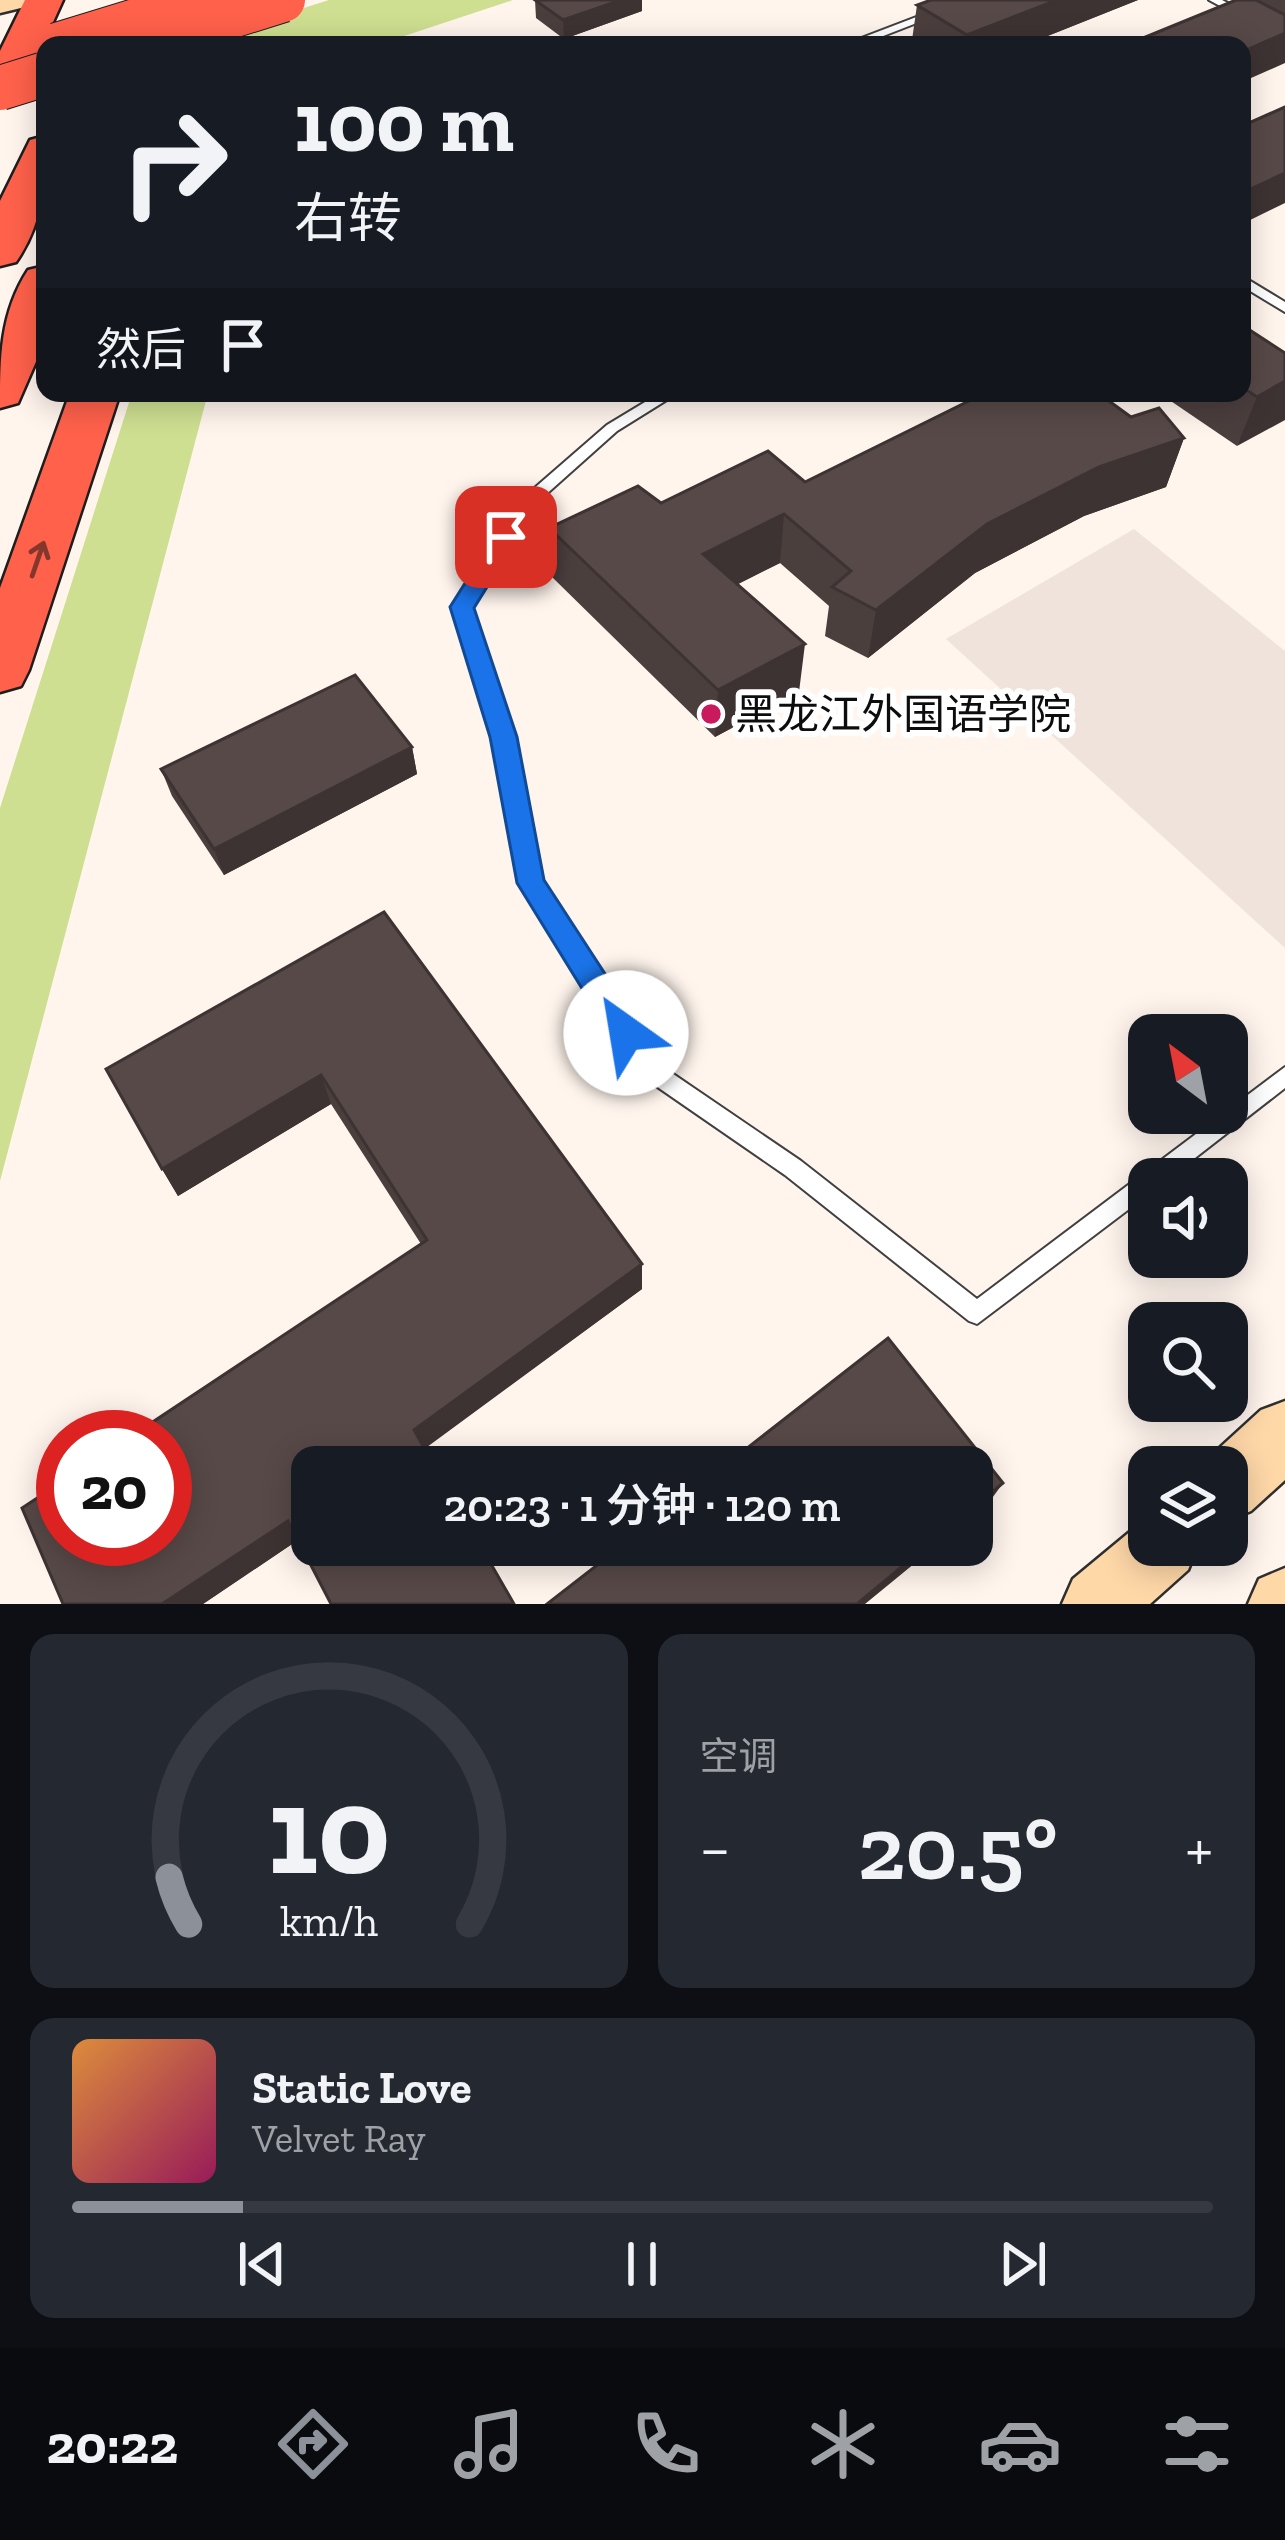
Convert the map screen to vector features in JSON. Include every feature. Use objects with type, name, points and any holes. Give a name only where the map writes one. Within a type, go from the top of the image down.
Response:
[{"type":"highway","points":[[0,90],[44,0]]},
{"type":"highway","points":[[96,36],[114,0]]},
{"type":"highway","points":[[143,36],[157,0]]},
{"type":"highway","points":[[86,36],[204,0]]},
{"type":"highway","points":[[217,36],[229,0]]},
{"type":"highway","points":[[168,36],[283,0]]},
{"type":"highway","points":[[0,63],[36,52]]},
{"type":"highway","points":[[0,90],[36,77]]},
{"type":"highway","points":[[0,252],[36,170]]},
{"type":"highway","points":[[0,392],[36,302]]},
{"type":"highway","points":[[0,670],[91,402]]},
{"type":"main road","points":[[0,4],[14,0]]},
{"type":"main road","points":[[1248,1467],[1285,1434]]},
{"type":"main road","points":[[1098,1604],[1140,1566]]},
{"type":"lane","points":[[873,36],[971,0]]},
{"type":"lane","points":[[1214,0],[1285,38]]},
{"type":"lane","points":[[1251,286],[1285,308]]},
{"type":"lane","points":[[656,402],[612,428],[528,502],[462,607],[504,737],[531,883],[650,1070],[793,1168],[977,1313],[1128,1197]]},
{"type":"lane","points":[[1179,1158],[1285,1076]]},
{"type":"green space","points":[[329,0],[513,0],[404,36],[247,36],[250,25]]},
{"type":"green space","points":[[129,402],[206,402],[0,1181],[0,808]]},
{"type":"shaded area","points":[[1134,529],[1285,651],[1285,948],[946,639]]},
{"type":"building","points":[[535,0],[621,0],[563,20]]},
{"type":"building","points":[[931,0],[1057,0],[967,35],[917,5]]},
{"type":"building","points":[[1236,0],[1256,0],[1285,15],[1285,33],[1251,48],[1251,36],[1148,36]]},
{"type":"building","points":[[1285,107],[1285,173],[1251,189],[1251,122]]},
{"type":"building","points":[[1251,331],[1285,353],[1285,381],[1257,397],[1251,393]]},
{"type":"building","points":[[967,402],[1110,402],[1131,417],[1159,408],[1184,438],[1099,467],[987,524],[876,610],[832,587],[851,571],[784,514],[703,554],[805,644],[718,690],[549,528],[638,486],[661,503],[768,451],[805,482]]},
{"type":"building","points":[[355,675],[412,747],[214,849],[161,769]]},
{"type":"building","points":[[384,912],[642,1264],[414,1430],[423,1446],[291,1446],[291,1527],[288,1521],[162,1604],[63,1604],[47,1566],[192,1566],[192,1410],[171,1410],[427,1240],[321,1075],[162,1169],[106,1069]]},
{"type":"building","points":[[888,1338],[974,1446],[750,1446]]},
{"type":"building","points":[[993,1470],[1003,1483],[993,1491]]},
{"type":"building","points":[[36,1499],[36,1541],[22,1508]]},
{"type":"building","points":[[311,1566],[492,1566],[514,1604],[331,1604]]},
{"type":"building","points":[[596,1566],[903,1566],[857,1604],[547,1604]]},
{"type":"place","name":"黑龙江外国语学院","points":[[711,714]]},
{"type":"route","points":[[506,537],[462,607],[504,737],[531,883],[626,1033]]}]
